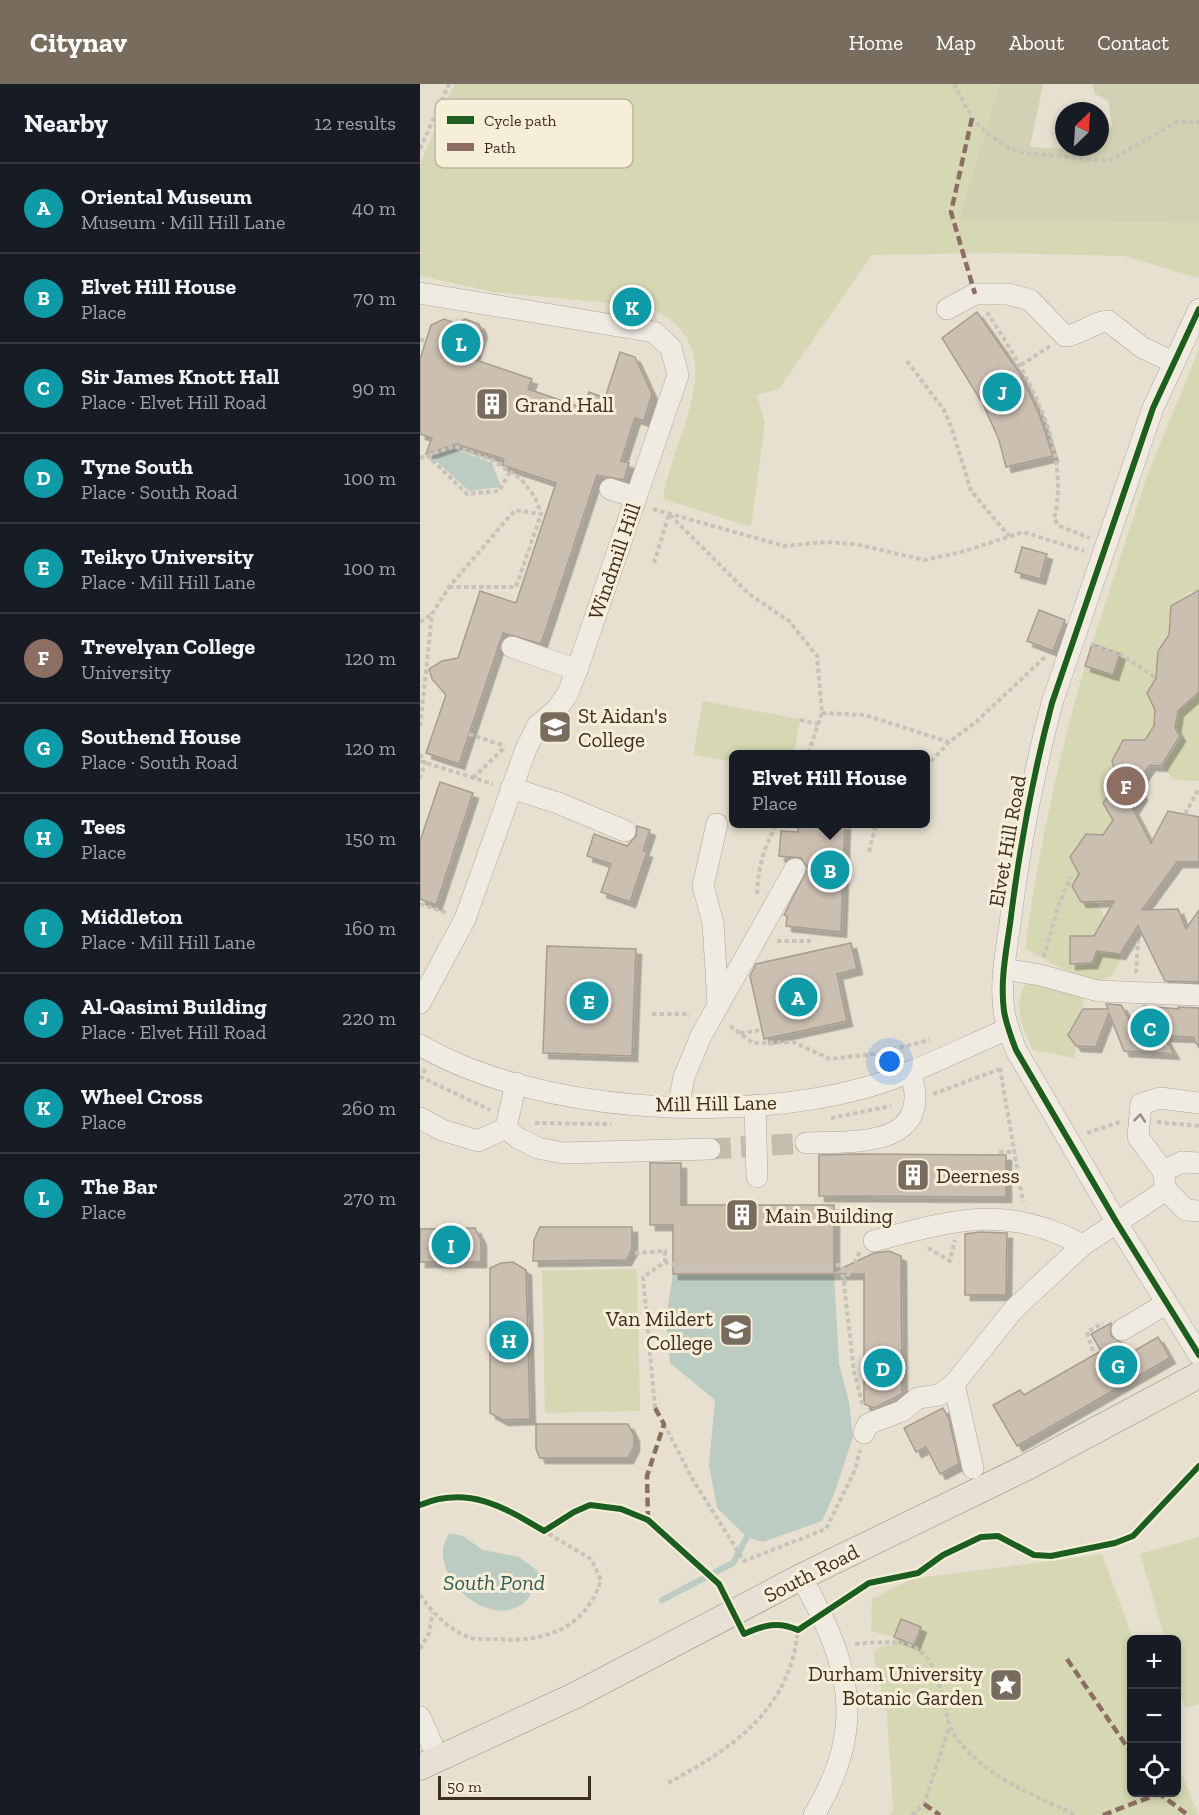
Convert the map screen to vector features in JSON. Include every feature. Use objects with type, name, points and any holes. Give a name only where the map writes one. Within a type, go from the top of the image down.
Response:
[{"type":"main road","name":"South Road","points":[[429,1763],[573,1696],[801,1577],[1027,1467],[1199,1375]]},
{"type":"street","points":[[947,309],[975,294],[1008,294],[1030,300],[1065,336],[1077,333],[1095,322],[1108,321],[1143,348],[1173,362]]},
{"type":"street","name":"Windmill Hill","points":[[420,1003],[465,919],[511,788],[538,725],[556,710],[567,695],[678,375],[671,348],[654,332],[636,327],[421,295]]},
{"type":"street","name":"Elvet Hill Road","points":[[1199,309],[1153,408],[1074,636],[1040,749],[1012,904],[1004,969],[1004,1010],[1016,1050],[1117,1223],[1199,1355]]},
{"type":"street","points":[[610,489],[634,500]]},
{"type":"street","points":[[512,647],[577,670]]},
{"type":"street","points":[[511,788],[558,803],[625,831]]},
{"type":"street","points":[[715,1010],[713,923],[703,886],[717,824]]},
{"type":"street","points":[[678,1107],[684,1077],[715,1010],[752,940],[795,869]]},
{"type":"street","points":[[1004,969],[1040,975],[1098,991],[1199,995]]},
{"type":"street","name":"Mill Hill Lane","points":[[420,1045],[471,1070],[516,1083],[589,1099],[678,1107],[755,1105],[814,1099],[865,1087],[911,1071],[1008,1029]]},
{"type":"street","points":[[806,1143],[882,1138],[904,1126],[915,1099],[911,1071]]},
{"type":"street","points":[[506,1128],[516,1083]]},
{"type":"street","points":[[1195,1213],[1165,1181],[1138,1137],[1141,1104],[1160,1098],[1199,1103]]},
{"type":"street","points":[[755,1105],[757,1178]]},
{"type":"street","points":[[420,1118],[442,1130],[478,1141],[506,1128]]},
{"type":"street","points":[[506,1128],[518,1138],[538,1148],[563,1153],[710,1149]]},
{"type":"street","points":[[866,1428],[902,1411],[918,1398],[939,1395],[954,1384],[1014,1308],[1083,1245],[1117,1223],[1165,1181],[1182,1162],[1199,1163]]},
{"type":"street","points":[[869,1243],[961,1220],[985,1218],[1026,1221],[1059,1232],[1083,1245]]},
{"type":"street","points":[[1122,1330],[1167,1303]]},
{"type":"street","points":[[954,1384],[973,1468]]},
{"type":"street","points":[[801,1577],[822,1614],[836,1646],[845,1679],[848,1716],[845,1747],[837,1773],[814,1815]]},
{"type":"street","points":[[420,1717],[429,1763]]},
{"type":"path","points":[[442,99],[449,84]]},
{"type":"path","points":[[954,84],[972,118],[989,135],[1007,147],[1025,153],[1109,161],[1177,122],[1199,122]]},
{"type":"path","points":[[420,149],[435,115]]},
{"type":"path","points":[[975,294],[1021,365],[1039,407],[1057,465],[1060,496],[1054,519],[1059,526],[1104,550]]},
{"type":"path","points":[[1021,365],[1065,336]]},
{"type":"path","points":[[420,339],[434,345],[442,342]]},
{"type":"path","points":[[907,361],[944,410],[971,491],[1009,536]]},
{"type":"path","points":[[420,458],[454,446],[492,460],[520,478],[535,496],[541,514],[516,587],[449,587]]},
{"type":"path","points":[[427,455],[467,494],[499,491],[510,472]]},
{"type":"path","points":[[634,500],[669,514],[784,546],[825,542],[855,544],[925,560],[965,552],[1023,532],[1104,550]]},
{"type":"path","points":[[420,622],[432,614],[449,587],[515,510],[541,514]]},
{"type":"path","points":[[654,562],[669,514]]},
{"type":"path","points":[[669,514],[749,594],[789,621],[818,656],[822,713],[809,750]]},
{"type":"path","points":[[420,728],[432,614]]},
{"type":"path","points":[[1074,636],[1120,654],[1156,678]]},
{"type":"path","points":[[930,763],[949,742],[976,722],[1049,652]]},
{"type":"path","points":[[822,713],[865,715],[949,742]]},
{"type":"path","points":[[800,720],[818,724]]},
{"type":"path","points":[[469,734],[506,746]]},
{"type":"path","points":[[420,754],[422,762],[420,778]]},
{"type":"path","points":[[422,762],[472,779],[511,788]]},
{"type":"path","points":[[1185,814],[1199,788]]},
{"type":"path","points":[[758,889],[766,841],[774,828]]},
{"type":"path","points":[[869,852],[875,828]]},
{"type":"path","points":[[1040,975],[1058,907],[1071,876]]},
{"type":"path","points":[[420,904],[445,912]]},
{"type":"path","points":[[752,940],[811,941]]},
{"type":"path","points":[[652,1014],[715,1010],[753,1043],[793,1042],[830,1059],[873,1054],[941,1037]]},
{"type":"path","points":[[740,1033],[762,1030]]},
{"type":"path","points":[[1016,1050],[1000,1069],[1026,1221]]},
{"type":"path","points":[[999,1152],[1015,1152]]},
{"type":"path","points":[[844,1283],[869,1243]]},
{"type":"path","points":[[634,1253],[665,1251],[665,1262]]},
{"type":"path","points":[[664,1424],[693,1480],[744,1560],[826,1529],[855,1470],[866,1428],[854,1372],[843,1265],[680,1267],[665,1262]]},
{"type":"path","points":[[655,1408],[643,1277],[665,1262]]},
{"type":"path","points":[[420,1595],[433,1613],[469,1637],[514,1641],[548,1636],[584,1615],[596,1597],[600,1580],[591,1559],[534,1525]]},
{"type":"path","points":[[544,1531],[554,1525]]},
{"type":"path","points":[[420,1649],[429,1633],[433,1613]]},
{"type":"path","points":[[668,1783],[711,1760],[758,1722],[789,1673],[798,1630],[822,1614]]},
{"type":"path","points":[[788,1626],[798,1630]]},
{"type":"path","points":[[836,1646],[894,1641],[926,1654],[935,1671],[949,1726],[958,1740],[995,1774],[1017,1788],[1076,1815]]},
{"type":"path","points":[[912,1815],[924,1804],[935,1776],[949,1726]]},
{"type":"green space","points":[[454,84],[1000,84],[959,220],[1199,223],[1199,275],[1198,278],[1125,256],[998,253],[872,255],[779,389],[757,395],[765,423],[751,527],[663,499],[693,393],[695,368],[690,345],[676,324],[649,307],[494,292],[420,276],[420,164],[435,129],[435,168],[633,168],[633,99],[448,99]]},
{"type":"green space","points":[[1000,84],[1043,84],[1030,147],[1055,148],[1055,156],[1109,156],[1109,128],[1112,125],[1109,102],[1095,94],[1092,84],[1199,84],[1199,223],[959,220]]},
{"type":"green space","points":[[1199,349],[1199,597],[1191,591],[1171,606],[1169,635],[1158,651],[1156,678],[1147,693],[1155,710],[1155,740],[1123,741],[1112,761],[1118,781],[1103,803],[1113,820],[1103,835],[1086,835],[1070,857],[1079,874],[1072,887],[1081,902],[1097,902],[1105,918],[1094,936],[1070,936],[1070,964],[1092,963],[1100,945],[1108,953],[1120,954],[1114,972],[1107,978],[1098,980],[1085,978],[1058,967],[1025,949],[1036,877],[1066,736],[1085,666],[1113,674],[1120,654],[1092,644],[1147,476]]},
{"type":"green space","points":[[1199,689],[1199,781],[1173,780],[1163,766],[1181,738],[1175,728],[1178,711]]},
{"type":"green space","points":[[703,701],[800,719],[795,750],[729,750],[729,761],[693,755]]},
{"type":"green space","points":[[1028,981],[1083,998],[1083,1009],[1068,1034],[1076,1046],[1074,1058],[1033,1050],[1022,1024],[1019,1006],[1023,989]]},
{"type":"green space","points":[[637,1269],[640,1411],[545,1413],[542,1271]]},
{"type":"green space","points":[[1199,1537],[1199,1704],[1185,1708],[1181,1694],[1181,1635],[1164,1635],[1140,1554]]},
{"type":"green space","name":"Durham University Botanic Garden","points":[[1102,1554],[1132,1635],[1127,1635],[1127,1797],[1181,1797],[1181,1771],[1198,1815],[890,1815],[893,1808],[887,1716],[873,1653],[880,1647],[892,1645],[894,1637],[871,1631],[872,1599],[911,1579]]},
{"type":"water","points":[[454,449],[492,463],[501,487],[469,491],[431,456]]},
{"type":"water","points":[[673,1274],[834,1274],[839,1363],[849,1402],[853,1437],[835,1492],[822,1521],[763,1542],[747,1537],[717,1508],[709,1465],[715,1400],[670,1363],[666,1319]]},
{"type":"water","name":"South Pond","points":[[449,1533],[463,1536],[483,1550],[519,1557],[539,1572],[525,1602],[512,1609],[498,1610],[484,1607],[471,1600],[450,1578],[445,1565],[443,1549]]},
{"type":"building","points":[[977,312],[1019,372],[1039,414],[1053,456],[1006,467],[999,440],[983,404],[942,338]]},
{"type":"building","points":[[444,319],[457,324],[465,319],[479,324],[482,332],[473,359],[532,379],[528,389],[583,408],[589,392],[605,398],[620,352],[635,357],[652,394],[644,421],[635,418],[621,461],[629,463],[624,480],[597,475],[541,644],[503,633],[459,764],[426,753],[446,695],[432,679],[429,669],[442,661],[458,658],[480,591],[516,603],[556,483],[502,465],[504,459],[456,444],[426,454],[432,438],[420,434],[420,359],[431,325]]},
{"type":"building","points":[[1022,547],[1047,554],[1040,579],[1015,572]]},
{"type":"building","points":[[1199,590],[1199,692],[1178,711],[1175,728],[1180,736],[1161,766],[1150,765],[1137,784],[1142,795],[1133,809],[1151,843],[1168,811],[1199,817],[1199,862],[1177,862],[1142,910],[1178,909],[1186,929],[1199,910],[1199,982],[1165,981],[1138,926],[1120,954],[1097,951],[1092,963],[1070,964],[1070,936],[1094,936],[1114,901],[1081,902],[1072,886],[1079,874],[1070,857],[1086,834],[1103,835],[1113,820],[1103,803],[1118,781],[1112,761],[1123,740],[1145,740],[1154,726],[1155,710],[1147,693],[1156,678],[1158,651],[1169,635],[1171,606]]},
{"type":"building","points":[[1039,610],[1065,620],[1053,651],[1027,641]]},
{"type":"building","points":[[1092,644],[1120,654],[1113,675],[1085,666]]},
{"type":"building","points":[[440,782],[473,793],[436,905],[420,899],[420,841]]},
{"type":"building","points":[[637,826],[650,830],[643,851],[647,852],[630,902],[601,892],[611,864],[587,856],[594,834],[627,846],[636,836]]},
{"type":"building","points":[[798,828],[845,828],[841,932],[786,926],[787,916],[784,915],[808,868],[801,858],[779,856],[781,831],[798,832]]},
{"type":"building","points":[[851,943],[857,969],[837,974],[847,1021],[764,1039],[750,976],[756,964]]},
{"type":"building","points":[[547,946],[636,949],[632,1056],[543,1053]]},
{"type":"building","points":[[1106,1004],[1121,1005],[1132,1024],[1144,1006],[1199,1008],[1199,1048],[1193,1037],[1164,1036],[1174,1054],[1124,1051],[1109,1013],[1096,1047],[1076,1046],[1068,1035],[1083,1009],[1108,1009]]},
{"type":"building","name":"Deerness","points":[[819,1155],[1006,1155],[1006,1197],[819,1196]]},
{"type":"building","name":"Main Building","points":[[650,1163],[681,1163],[681,1205],[834,1205],[834,1272],[874,1253],[889,1251],[901,1256],[902,1394],[874,1408],[864,1404],[864,1274],[673,1274],[673,1225],[650,1225]]},
{"type":"building","points":[[540,1227],[632,1227],[632,1249],[626,1260],[533,1261],[534,1240]]},
{"type":"building","points":[[475,1228],[481,1240],[481,1262],[420,1262],[420,1229]]},
{"type":"building","points":[[1007,1233],[1006,1295],[965,1295],[965,1234]]},
{"type":"building","points":[[513,1262],[526,1270],[530,1419],[503,1420],[490,1413],[490,1268],[501,1263]]},
{"type":"building","points":[[1111,1323],[1111,1336],[1122,1343],[1129,1354],[1158,1337],[1170,1358],[1017,1446],[993,1405],[1020,1390],[1024,1395],[1101,1351],[1091,1334]]},
{"type":"building","points":[[943,1408],[949,1419],[959,1464],[940,1474],[926,1447],[916,1452],[904,1428]]},
{"type":"building","points":[[536,1424],[628,1424],[634,1436],[634,1446],[628,1458],[540,1458],[536,1449]]},
{"type":"building","points":[[901,1619],[921,1627],[914,1645],[894,1637]]},
{"type":"waterway","points":[[662,1600],[733,1563],[747,1537]]},
{"type":"tunnel","points":[[710,1149],[806,1143]]},
{"type":"marked path","points":[[972,118],[951,212],[975,294]]},
{"type":"marked path","points":[[648,1520],[647,1476],[664,1424],[655,1408]]},
{"type":"marked path","points":[[1067,1659],[1127,1747]]},
{"type":"marked path","points":[[1103,1815],[1150,1797]]},
{"type":"marked path","points":[[1164,1797],[1188,1815]]},
{"type":"marked path","points":[[924,1804],[940,1815]]},
{"type":"cycle path","points":[[1199,309],[1153,408],[1052,703],[1022,841],[1003,978],[1005,1016],[1016,1050],[1117,1223],[1199,1355]]},
{"type":"cycle path","points":[[420,1505],[437,1499],[470,1498],[500,1507],[544,1531],[590,1505],[621,1509],[648,1520],[719,1584],[744,1634],[771,1625],[798,1630],[869,1583],[918,1573],[943,1555],[981,1537],[998,1536],[1034,1555],[1051,1556],[1115,1543],[1133,1536],[1199,1466]]},
{"type":"place","name":"Wheel Cross","points":[[632,307]]},
{"type":"place","name":"The Bar","points":[[461,343]]},
{"type":"place","name":"Al-Qasimi Building","points":[[1002,392]]},
{"type":"place","name":"Grand Hall","points":[[492,404]]},
{"type":"place","name":"St Aidan's College","points":[[555,727]]},
{"type":"place","name":"Trevelyan College","points":[[1126,786]]},
{"type":"place","name":"Elvet Hill House","points":[[830,870]]},
{"type":"place","name":"Oriental Museum","points":[[798,997]]},
{"type":"place","name":"Teikyo University","points":[[589,1001]]},
{"type":"place","name":"Sir James Knott Hall","points":[[1150,1028]]},
{"type":"place","name":"Deerness","points":[[913,1175]]},
{"type":"place","name":"Main Building","points":[[742,1215]]},
{"type":"place","name":"Middleton","points":[[451,1245]]},
{"type":"place","name":"Van Mildert College","points":[[736,1330]]},
{"type":"place","name":"Tees","points":[[509,1340]]},
{"type":"place","name":"Southend House","points":[[1118,1365]]},
{"type":"place","name":"Tyne South","points":[[883,1368]]},
{"type":"place","name":"Durham University Botanic Garden","points":[[1006,1685]]}]
